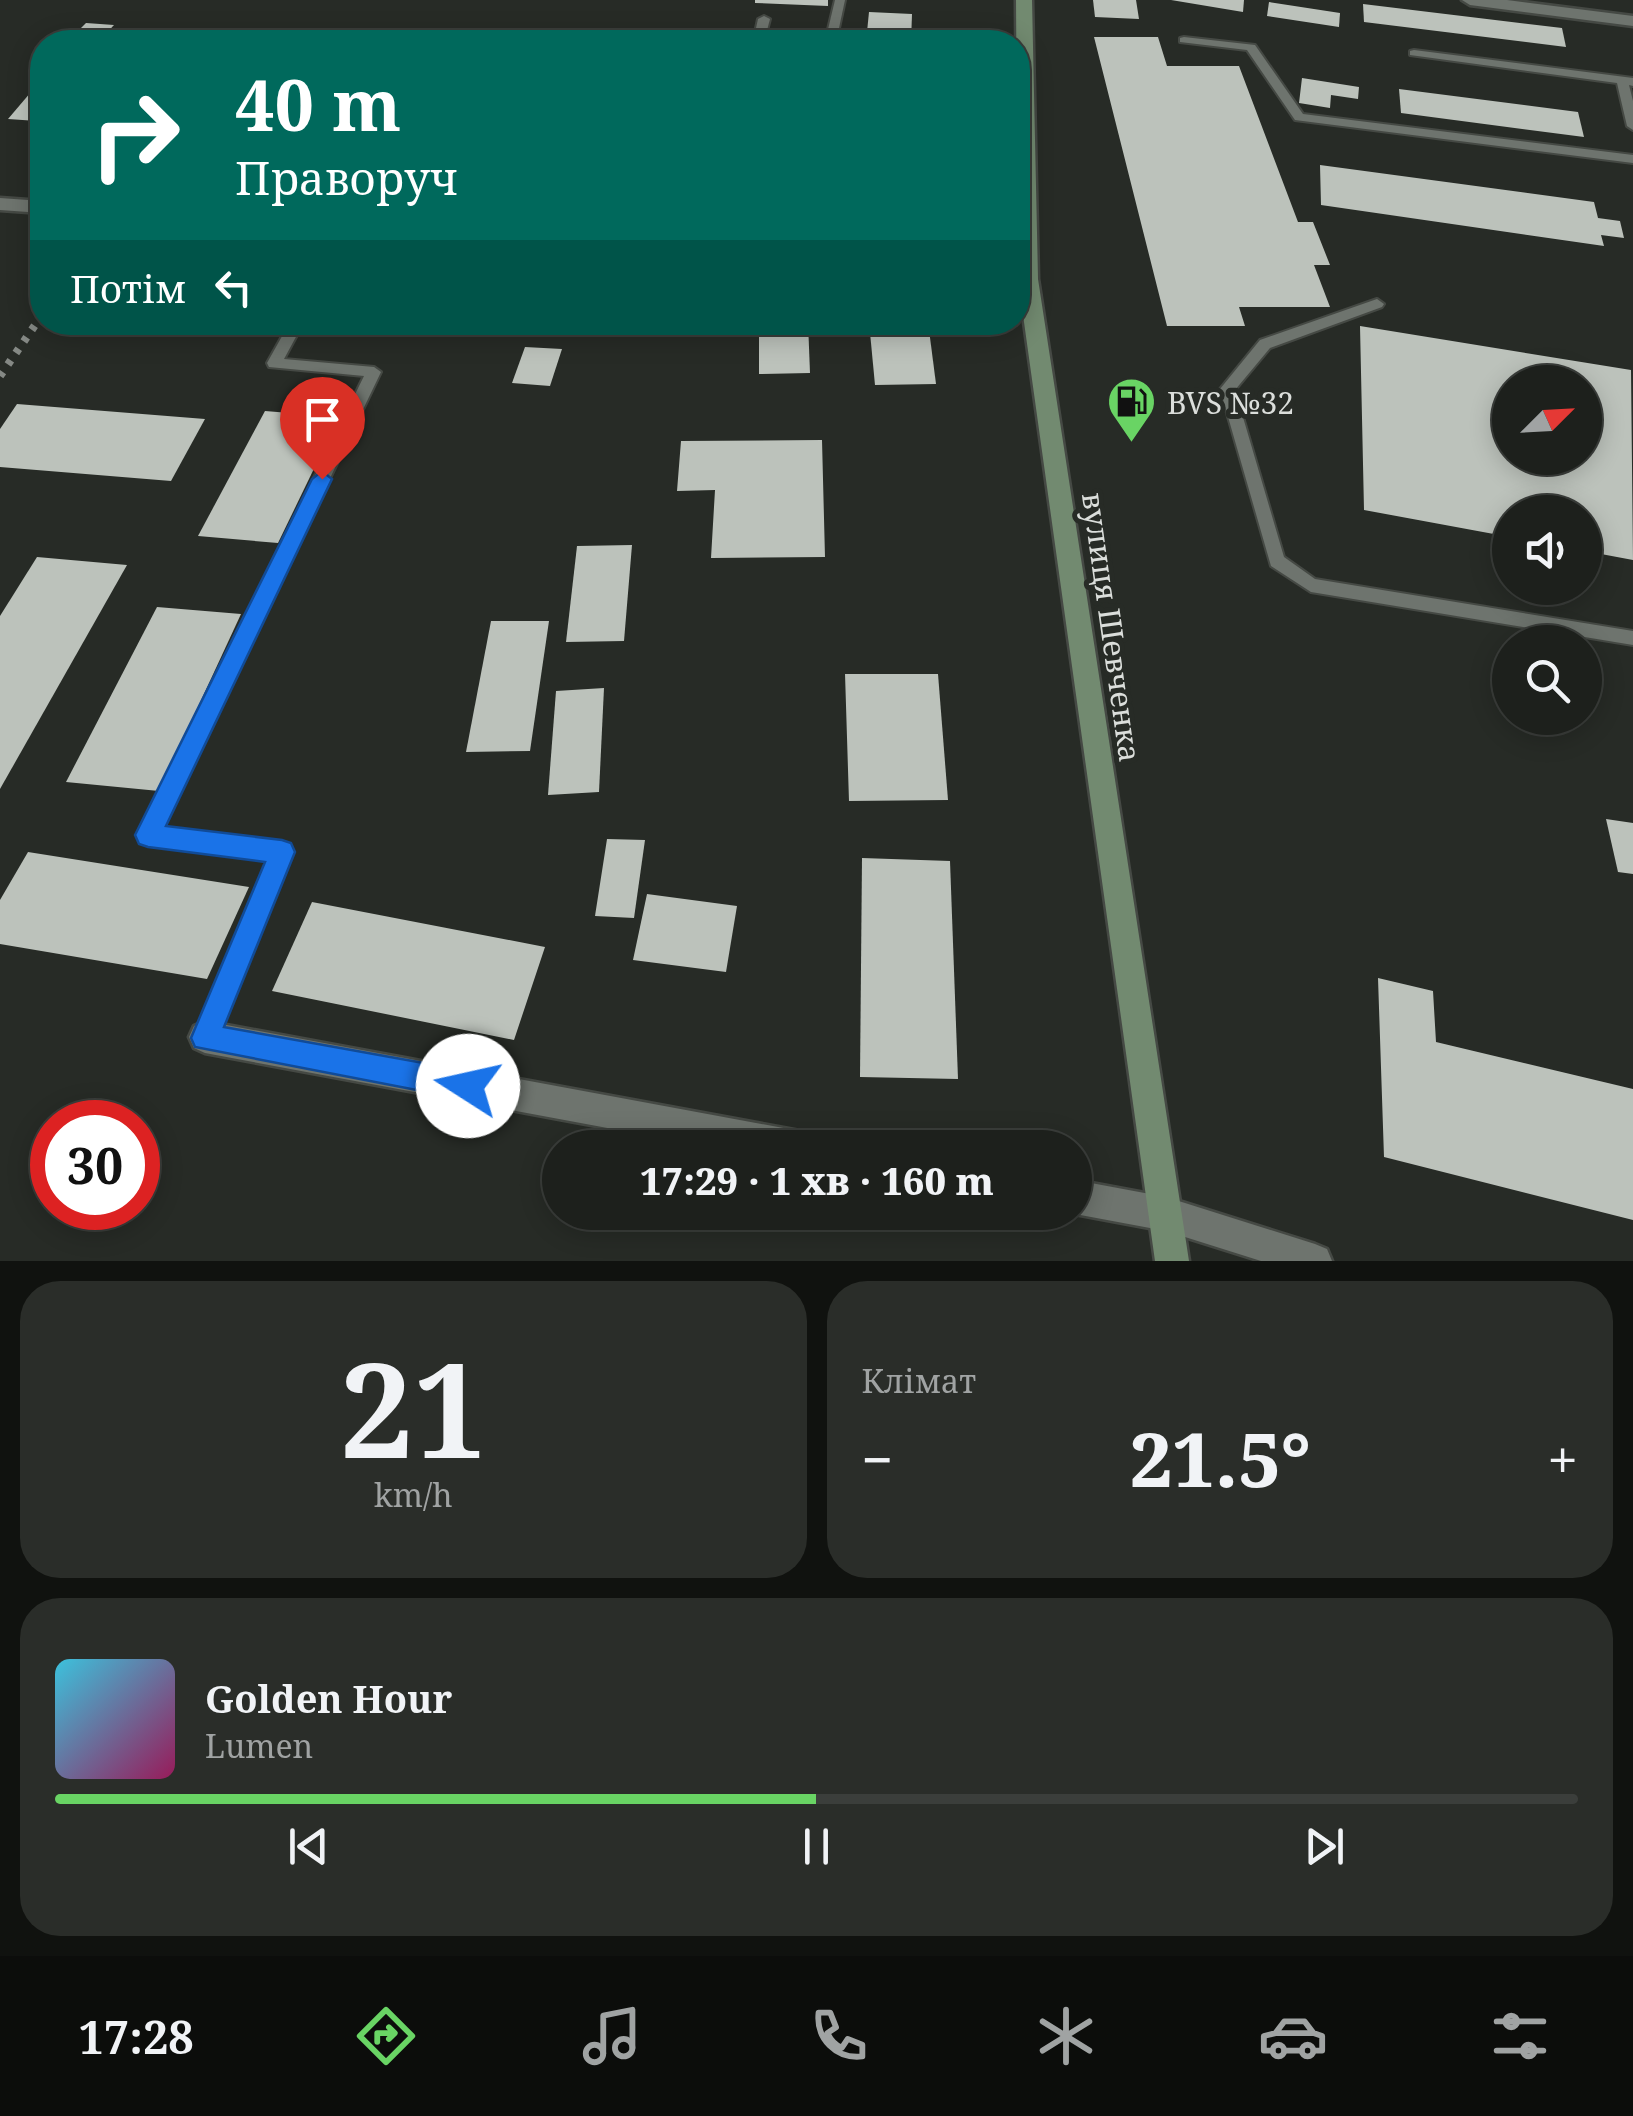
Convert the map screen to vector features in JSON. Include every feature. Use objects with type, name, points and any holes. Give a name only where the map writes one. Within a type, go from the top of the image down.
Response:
[{"type":"main road","name":"вулиця Шевченка","points":[[1024,0],[1024,30]]},
{"type":"main road","name":"вулиця Шевченка","points":[[1030,324],[1172,1261]]},
{"type":"street","points":[[1470,0],[1633,21]]},
{"type":"street","points":[[0,204],[30,207]]},
{"type":"street","points":[[205,1038],[707,1130]]},
{"type":"street","points":[[1092,1200],[1166,1214],[1315,1261]]},
{"type":"lane","points":[[833,30],[840,0]]},
{"type":"lane","points":[[761,30],[764,18]]},
{"type":"lane","points":[[1184,40],[1251,47],[1300,117],[1633,159]]},
{"type":"lane","points":[[1414,53],[1627,82],[1633,126]]},
{"type":"lane","points":[[1376,304],[1264,344],[1228,390],[1277,561],[1311,585],[1633,638]]},
{"type":"lane","points":[[205,1038],[282,852],[148,835],[374,372],[274,363],[290,335]]},
{"type":"building","points":[[828,0],[828,6],[755,3]]},
{"type":"building","points":[[1093,0],[1136,0],[1139,19],[1095,17]]},
{"type":"building","points":[[1171,0],[1244,0],[1243,12]]},
{"type":"building","points":[[1269,2],[1340,13],[1339,27],[1267,16]]},
{"type":"building","points":[[1363,4],[1562,28],[1566,47],[1364,22]]},
{"type":"building","points":[[869,12],[912,14],[911,30],[867,30]]},
{"type":"building","points":[[86,23],[114,25],[109,30],[79,30]]},
{"type":"building","points":[[1094,37],[1158,37],[1167,66],[1239,66],[1298,222],[1313,222],[1330,265],[1314,265],[1330,307],[1239,307],[1245,326],[1167,326]]},
{"type":"building","points":[[1302,78],[1359,87],[1358,99],[1331,95],[1330,108],[1299,103]]},
{"type":"building","points":[[1399,89],[1578,112],[1584,137],[1401,113]]},
{"type":"building","points":[[30,93],[30,121],[8,119]]},
{"type":"building","points":[[1320,165],[1594,202],[1598,218],[1620,221],[1624,238],[1601,235],[1604,246],[1321,205]]},
{"type":"building","points":[[1360,326],[1600,365],[1492,365],[1492,475],[1602,475],[1602,365],[1631,370],[1633,560],[1602,554],[1602,495],[1492,495],[1492,534],[1364,510]]},
{"type":"building","points":[[759,335],[809,335],[810,373],[759,374]]},
{"type":"building","points":[[870,335],[930,335],[936,384],[875,385]]},
{"type":"building","points":[[525,347],[562,349],[550,386],[512,383]]},
{"type":"building","points":[[17,404],[205,419],[171,481],[0,467],[0,429]]},
{"type":"building","points":[[265,411],[339,417],[278,543],[198,536]]},
{"type":"building","points":[[822,440],[825,557],[711,558],[715,490],[677,491],[681,441]]},
{"type":"building","points":[[632,545],[624,641],[566,642],[577,546]]},
{"type":"building","points":[[37,557],[127,565],[0,789],[0,616]]},
{"type":"building","points":[[157,607],[241,614],[159,791],[66,782]]},
{"type":"building","points":[[491,621],[549,621],[530,751],[466,752]]},
{"type":"building","points":[[845,674],[938,674],[948,800],[849,801]]},
{"type":"building","points":[[604,688],[599,792],[548,795],[556,691]]},
{"type":"building","points":[[1606,819],[1633,823],[1633,874],[1618,872]]},
{"type":"building","points":[[607,839],[645,840],[634,918],[595,916]]},
{"type":"building","points":[[28,852],[249,887],[207,979],[0,944],[0,900]]},
{"type":"building","points":[[862,858],[950,861],[958,1079],[860,1077]]},
{"type":"building","points":[[647,894],[737,906],[726,972],[633,960]]},
{"type":"building","points":[[312,902],[545,947],[514,1040],[272,991]]},
{"type":"building","points":[[1378,978],[1433,991],[1436,1042],[1633,1089],[1633,1220],[1384,1157]]},
{"type":"railway","points":[[0,376],[30,332]]},
{"type":"place","name":"BVS №32","points":[[1132,444]]},
{"type":"route","points":[[322,479],[148,835],[282,852],[205,1038],[468,1086]]}]
